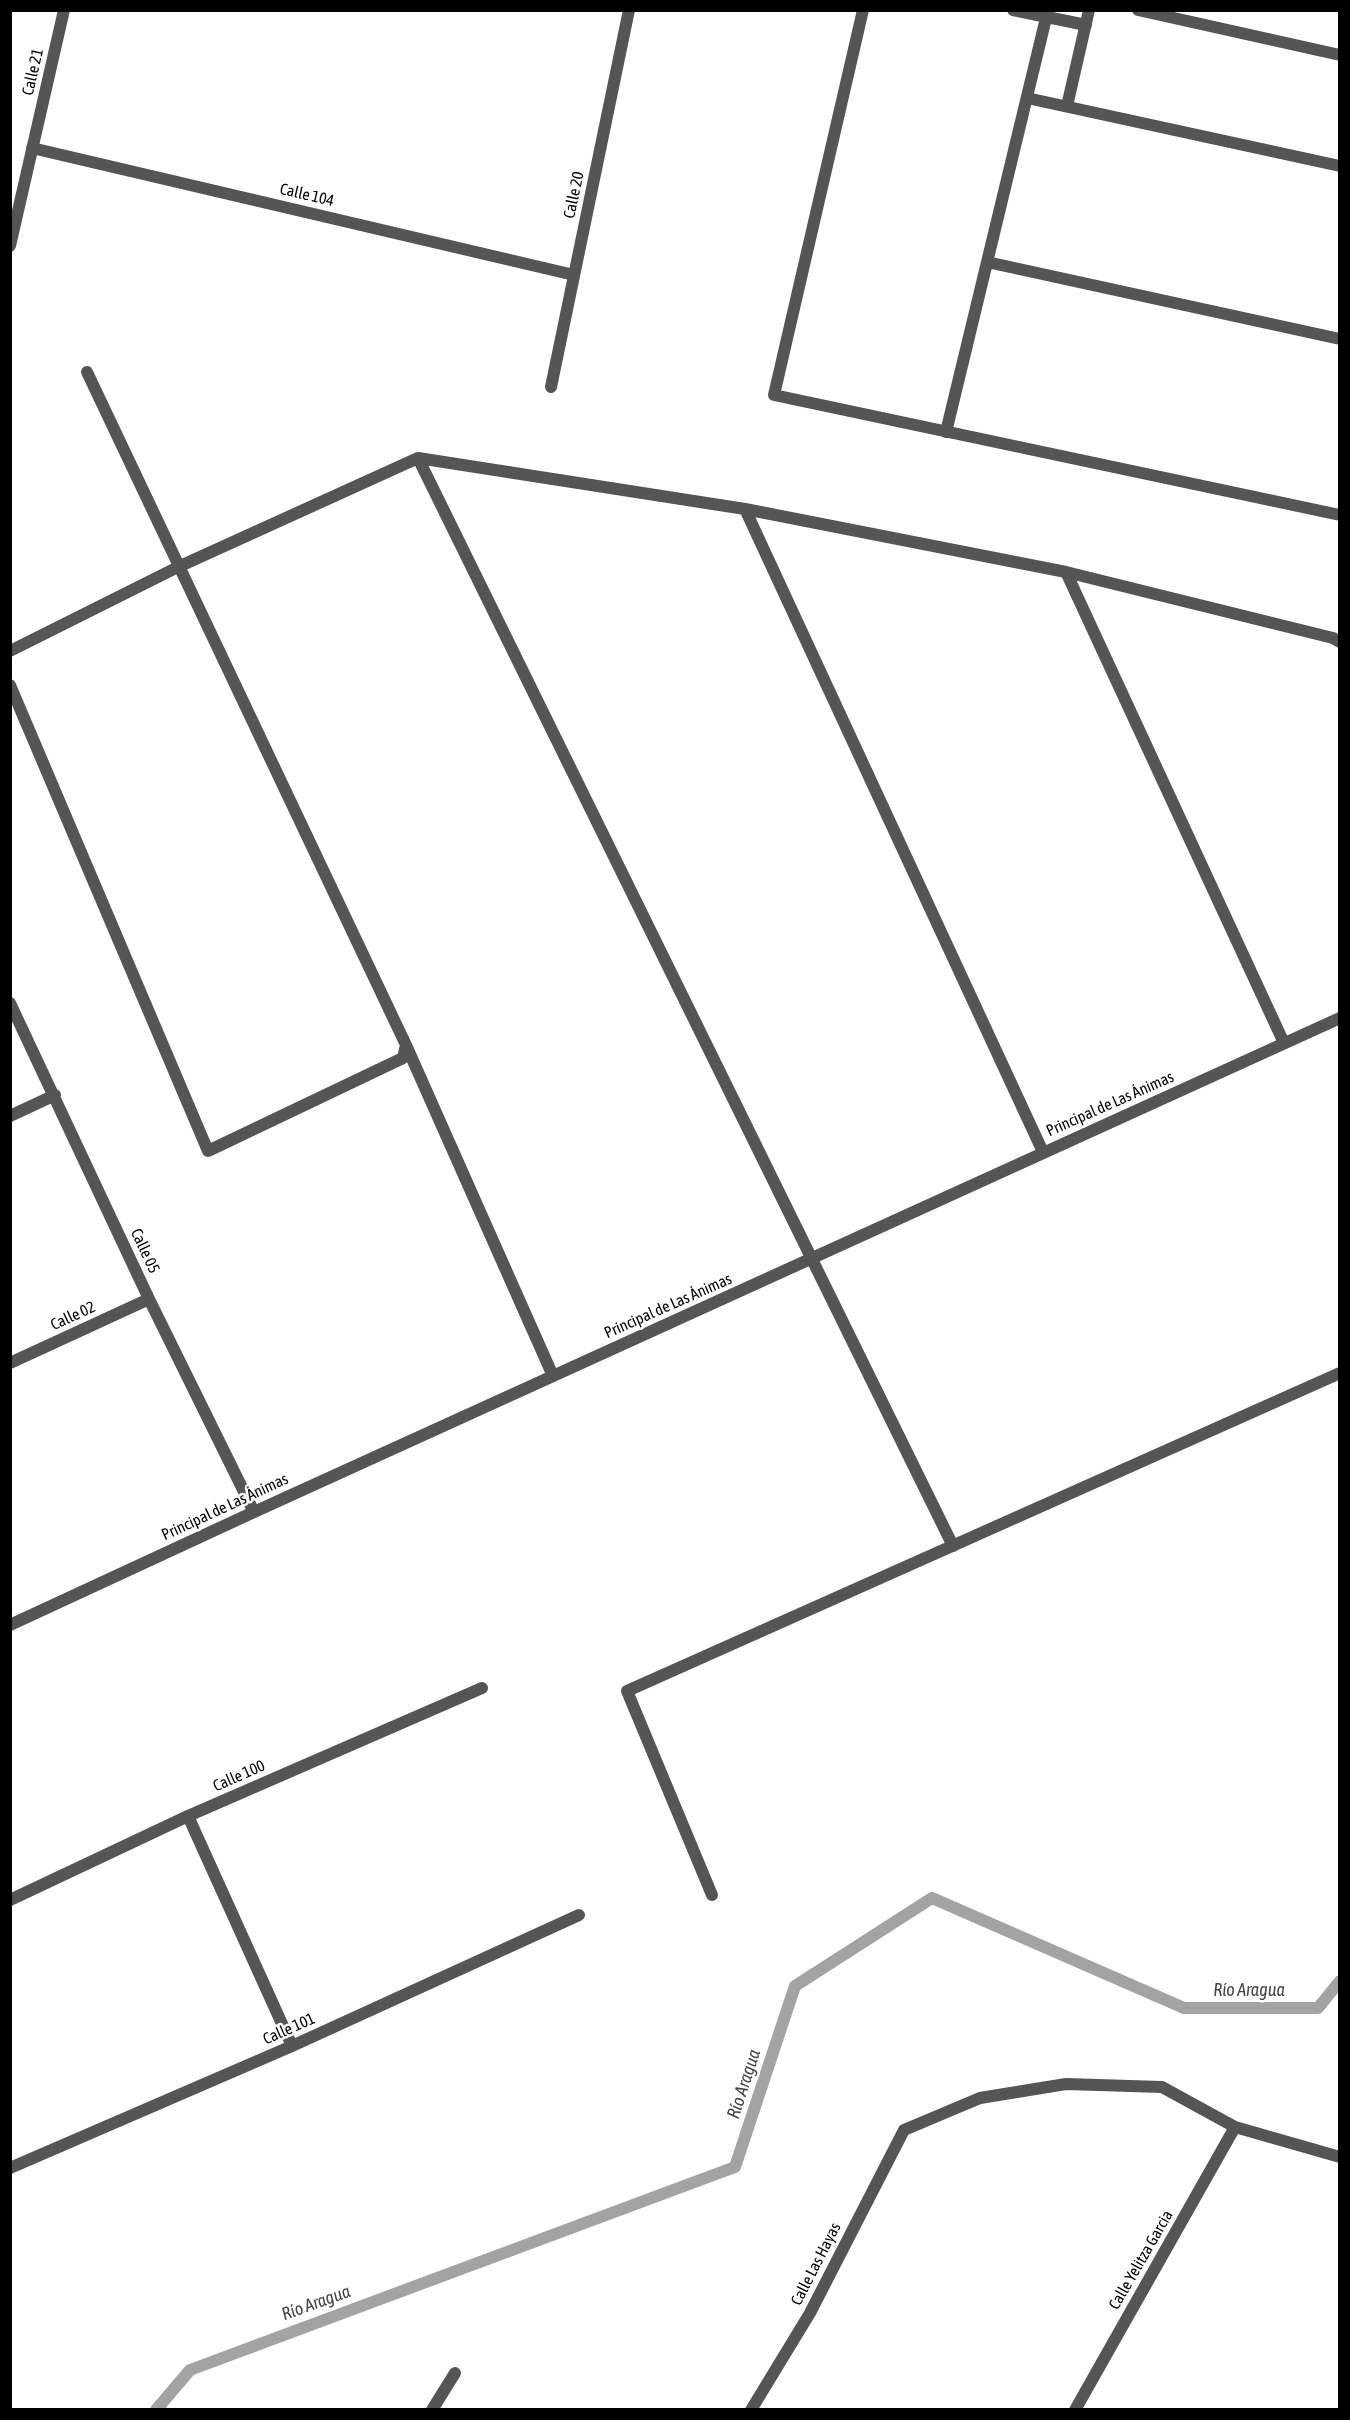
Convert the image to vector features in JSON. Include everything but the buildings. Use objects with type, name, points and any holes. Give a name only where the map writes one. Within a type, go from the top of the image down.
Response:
[{"type":"street","name":"Calle 21","points":[[10,246],[64,10]]},
{"type":"street","name":"Calle 20","points":[[551,387],[630,10]]},
{"type":"street","points":[[863,10],[774,395],[1340,515]]},
{"type":"street","points":[[1014,10],[1086,25]]},
{"type":"street","points":[[1068,106],[1089,10]]},
{"type":"street","points":[[1138,10],[1340,55]]},
{"type":"street","points":[[946,432],[1046,18]]},
{"type":"street","points":[[1027,98],[1340,166]]},
{"type":"street","name":"Calle 104","points":[[32,148],[574,274]]},
{"type":"street","points":[[987,262],[1340,339]]},
{"type":"street","points":[[87,372],[406,1045],[553,1376]]},
{"type":"street","points":[[418,458],[953,1546]]},
{"type":"street","points":[[10,651],[178,567],[418,458],[745,509],[1066,572],[1333,638],[1340,642]]},
{"type":"street","points":[[745,509],[1043,1152]]},
{"type":"street","points":[[1066,572],[1284,1043]]},
{"type":"street","points":[[10,685],[208,1151],[402,1058],[406,1045]]},
{"type":"street","name":"Calle 05","points":[[10,1003],[149,1299],[254,1512]]},
{"type":"street","name":"Principal de Las Ánimas","points":[[10,1625],[1340,1018]]},
{"type":"street","points":[[10,1116],[55,1095]]},
{"type":"street","name":"Calle 02","points":[[10,1363],[149,1299]]},
{"type":"street","points":[[712,1894],[627,1691],[1340,1373]]},
{"type":"street","name":"Calle 100","points":[[10,1900],[188,1816],[482,1688]]},
{"type":"street","points":[[188,1816],[292,2046]]},
{"type":"street","name":"Calle 101","points":[[10,2168],[292,2046],[579,1915]]},
{"type":"street","name":"Calle Las Hayas","points":[[752,2409],[810,2313],[904,2130],[980,2098],[1066,2084],[1162,2087],[1236,2127]]},
{"type":"street","points":[[1236,2127],[1340,2157]]},
{"type":"street","name":"Calle Yelitza Garcia","points":[[1075,2409],[1236,2127]]},
{"type":"street","points":[[432,2409],[455,2373]]},
{"type":"waterway","name":"Río Aragua","points":[[156,2410],[190,2370],[735,2167],[795,1986],[932,1898],[1184,2008],[1318,2008],[1340,1981]]}]
